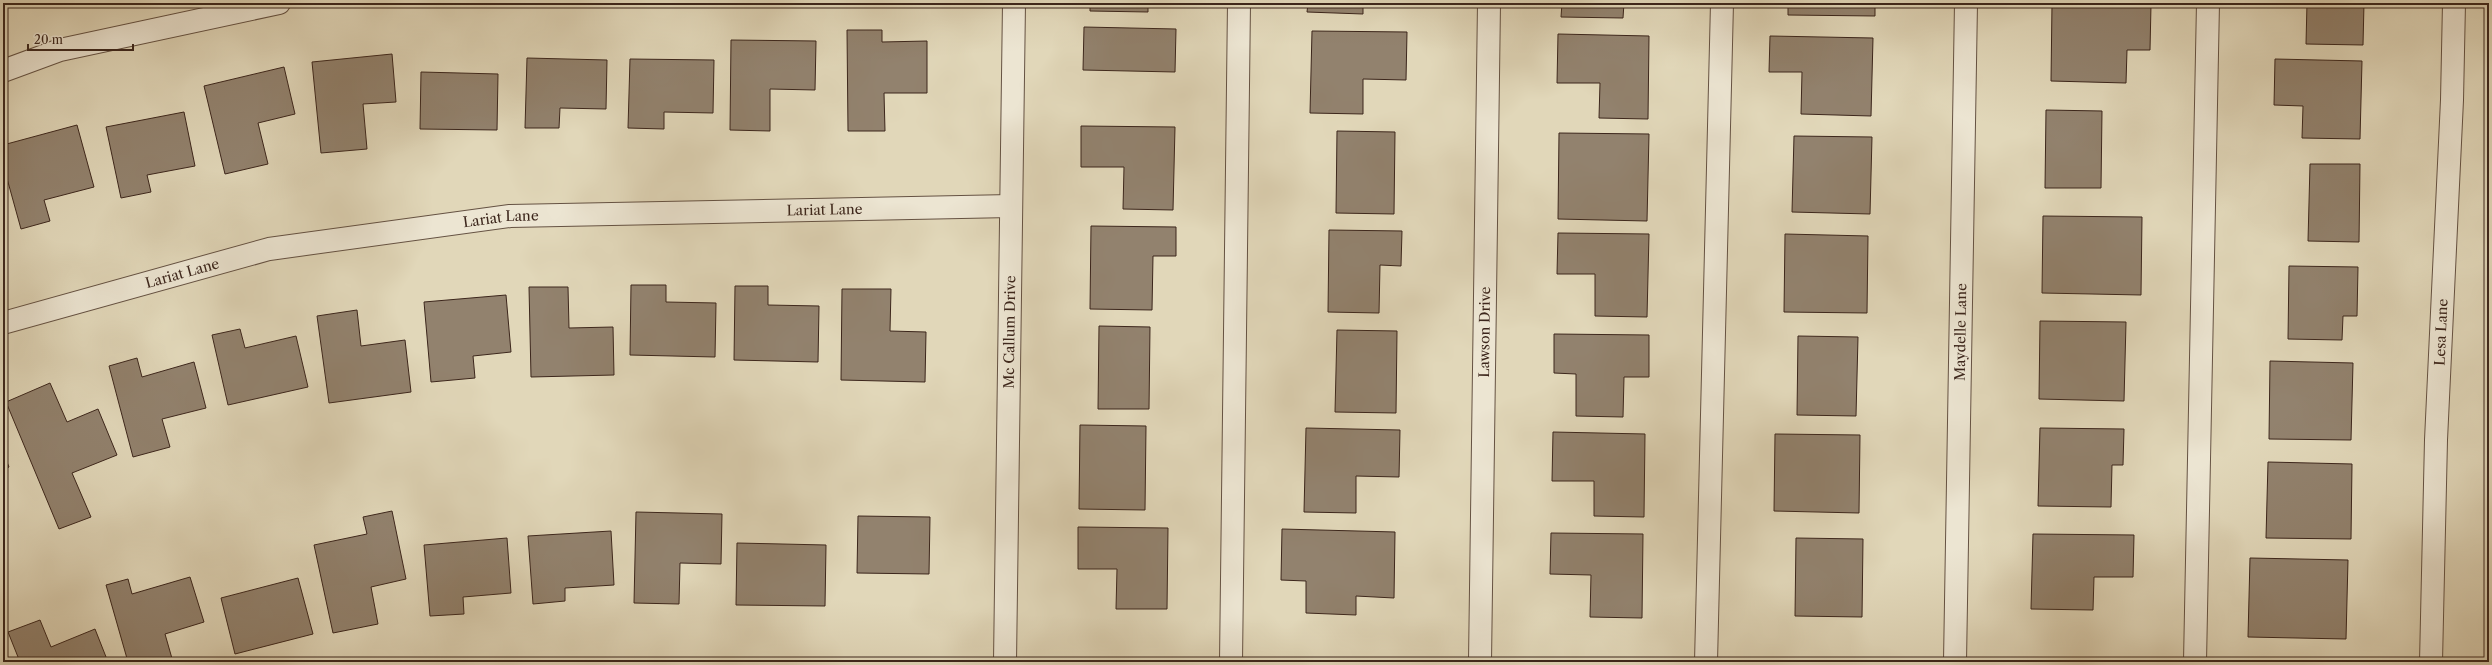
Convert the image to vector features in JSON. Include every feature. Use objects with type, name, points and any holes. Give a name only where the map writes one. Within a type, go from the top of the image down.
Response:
[{"type":"street","points":[[3,71],[60,50],[278,3]]},
{"type":"street","name":"Mc Callum Drive","points":[[1006,662],[1014,3]]},
{"type":"street","points":[[1231,662],[1239,3]]},
{"type":"street","name":"Lawson Drive","points":[[1480,662],[1489,3]]},
{"type":"street","points":[[1706,662],[1722,3]]},
{"type":"street","name":"Maydelle Lane","points":[[1955,662],[1966,3]]},
{"type":"street","points":[[2195,662],[2208,3]]},
{"type":"street","name":"Lesa Lane","points":[[2431,662],[2436,440],[2452,108],[2454,3]]},
{"type":"street","name":"Lariat Lane","points":[[3,322],[269,249],[510,216],[1011,206]]},
{"type":"building","points":[[1090,3],[1148,3],[1148,12],[1090,11]]},
{"type":"building","points":[[1308,3],[1363,3],[1363,14],[1307,12]]},
{"type":"building","points":[[1562,3],[1624,3],[1623,18],[1561,17]]},
{"type":"building","points":[[1788,3],[1875,3],[1875,16],[1788,15]]},
{"type":"building","points":[[2307,3],[2364,3],[2363,45],[2306,44]]},
{"type":"building","points":[[2052,4],[2151,5],[2150,50],[2127,50],[2126,83],[2051,81]]},
{"type":"building","points":[[1084,27],[1176,29],[1175,72],[1083,70]]},
{"type":"building","points":[[847,30],[882,30],[882,42],[927,41],[927,93],[884,93],[885,131],[848,131]]},
{"type":"building","points":[[1312,31],[1407,32],[1406,80],[1363,79],[1363,114],[1310,113]]},
{"type":"building","points":[[1558,34],[1649,36],[1648,119],[1599,118],[1600,83],[1557,83]]},
{"type":"building","points":[[1770,36],[1873,38],[1871,116],[1801,114],[1802,72],[1769,72]]},
{"type":"building","points":[[731,40],[816,41],[815,90],[770,89],[770,131],[730,130]]},
{"type":"building","points":[[392,54],[396,102],[363,104],[367,149],[321,153],[312,62]]},
{"type":"building","points":[[527,58],[607,60],[606,109],[560,108],[559,128],[525,128]]},
{"type":"building","points":[[630,59],[714,60],[713,113],[664,112],[664,129],[628,128]]},
{"type":"building","points":[[2275,59],[2362,61],[2360,139],[2302,138],[2303,106],[2274,105]]},
{"type":"building","points":[[284,67],[295,114],[258,123],[268,164],[225,174],[204,86]]},
{"type":"building","points":[[421,72],[498,74],[497,130],[420,129]]},
{"type":"building","points":[[2046,110],[2102,111],[2101,188],[2045,188]]},
{"type":"building","points":[[184,112],[195,166],[147,175],[151,192],[121,198],[106,127]]},
{"type":"building","points":[[77,125],[94,187],[44,200],[50,221],[21,229],[3,164],[3,145]]},
{"type":"building","points":[[1081,126],[1175,127],[1173,210],[1123,209],[1124,167],[1081,167]]},
{"type":"building","points":[[1337,131],[1395,132],[1394,214],[1336,213]]},
{"type":"building","points":[[1559,133],[1649,134],[1647,221],[1558,219]]},
{"type":"building","points":[[1794,136],[1872,137],[1870,214],[1792,212]]},
{"type":"building","points":[[2310,164],[2360,164],[2359,242],[2308,241]]},
{"type":"building","points":[[2043,216],[2142,217],[2141,295],[2042,293]]},
{"type":"building","points":[[1091,226],[1176,227],[1176,256],[1153,256],[1152,310],[1090,309]]},
{"type":"building","points":[[1329,230],[1402,231],[1401,266],[1380,265],[1379,313],[1328,312]]},
{"type":"building","points":[[1558,233],[1649,234],[1647,317],[1595,316],[1595,274],[1557,274]]},
{"type":"building","points":[[1785,234],[1868,236],[1867,313],[1784,312]]},
{"type":"building","points":[[2289,266],[2358,267],[2357,316],[2343,316],[2342,340],[2288,339]]},
{"type":"building","points":[[631,285],[666,285],[666,302],[716,303],[715,357],[630,355]]},
{"type":"building","points":[[735,286],[768,286],[768,305],[819,306],[818,362],[734,360]]},
{"type":"building","points":[[529,287],[568,287],[569,328],[613,327],[614,375],[531,377]]},
{"type":"building","points":[[842,289],[891,289],[890,331],[926,332],[925,382],[841,380]]},
{"type":"building","points":[[506,295],[511,352],[473,356],[475,378],[431,382],[424,302]]},
{"type":"building","points":[[357,310],[361,346],[405,340],[411,392],[329,403],[317,316]]},
{"type":"building","points":[[2040,321],[2126,322],[2124,401],[2039,399]]},
{"type":"building","points":[[1099,326],[1150,327],[1149,409],[1098,409]]},
{"type":"building","points":[[240,329],[245,348],[296,336],[308,387],[228,405],[212,335]]},
{"type":"building","points":[[1337,330],[1397,331],[1396,413],[1335,412]]},
{"type":"building","points":[[1554,334],[1649,335],[1649,377],[1624,377],[1623,417],[1576,416],[1576,374],[1554,373]]},
{"type":"building","points":[[1798,336],[1858,337],[1856,416],[1797,415]]},
{"type":"building","points":[[137,358],[142,377],[194,362],[206,408],[162,419],[170,447],[133,457],[109,366]]},
{"type":"building","points":[[2270,361],[2353,363],[2351,440],[2269,439]]},
{"type":"building","points":[[50,383],[67,422],[98,409],[117,455],[72,473],[91,517],[59,529],[6,402]]},
{"type":"building","points":[[1080,425],[1146,426],[1145,510],[1079,509]]},
{"type":"building","points":[[1306,428],[1400,430],[1399,477],[1356,476],[1356,513],[1304,512]]},
{"type":"building","points":[[2040,428],[2124,429],[2123,465],[2112,465],[2111,507],[2038,506]]},
{"type":"building","points":[[1553,432],[1645,434],[1644,517],[1594,516],[1594,481],[1552,481]]},
{"type":"building","points":[[1775,434],[1860,435],[1859,513],[1774,511]]},
{"type":"building","points":[[3,452],[9,467],[3,470]]},
{"type":"building","points":[[2268,462],[2352,464],[2351,539],[2266,538]]},
{"type":"building","points":[[392,511],[406,579],[371,587],[378,624],[333,633],[314,545],[367,534],[363,517]]},
{"type":"building","points":[[636,512],[722,514],[721,564],[680,563],[679,604],[634,603]]},
{"type":"building","points":[[858,516],[930,517],[929,574],[857,573]]},
{"type":"building","points":[[1078,527],[1168,528],[1167,609],[1116,609],[1117,569],[1078,569]]},
{"type":"building","points":[[1282,529],[1395,532],[1394,598],[1356,596],[1356,615],[1306,613],[1306,581],[1281,580]]},
{"type":"building","points":[[611,531],[614,585],[565,588],[565,601],[533,604],[528,536]]},
{"type":"building","points":[[1551,533],[1643,534],[1642,618],[1590,617],[1591,575],[1550,574]]},
{"type":"building","points":[[2033,534],[2134,535],[2133,577],[2094,577],[2093,610],[2031,609]]},
{"type":"building","points":[[507,538],[511,593],[463,597],[464,614],[430,616],[424,545]]},
{"type":"building","points":[[1796,538],[1863,539],[1862,617],[1795,616]]},
{"type":"building","points":[[737,543],[826,545],[825,606],[736,605]]},
{"type":"building","points":[[2250,558],[2348,560],[2346,639],[2248,637]]},
{"type":"building","points":[[190,577],[204,622],[165,634],[173,662],[128,662],[106,585],[128,579],[132,594]]},
{"type":"building","points":[[298,578],[313,634],[235,654],[221,598]]},
{"type":"building","points":[[40,620],[51,647],[95,629],[108,662],[20,662],[8,632]]}]
